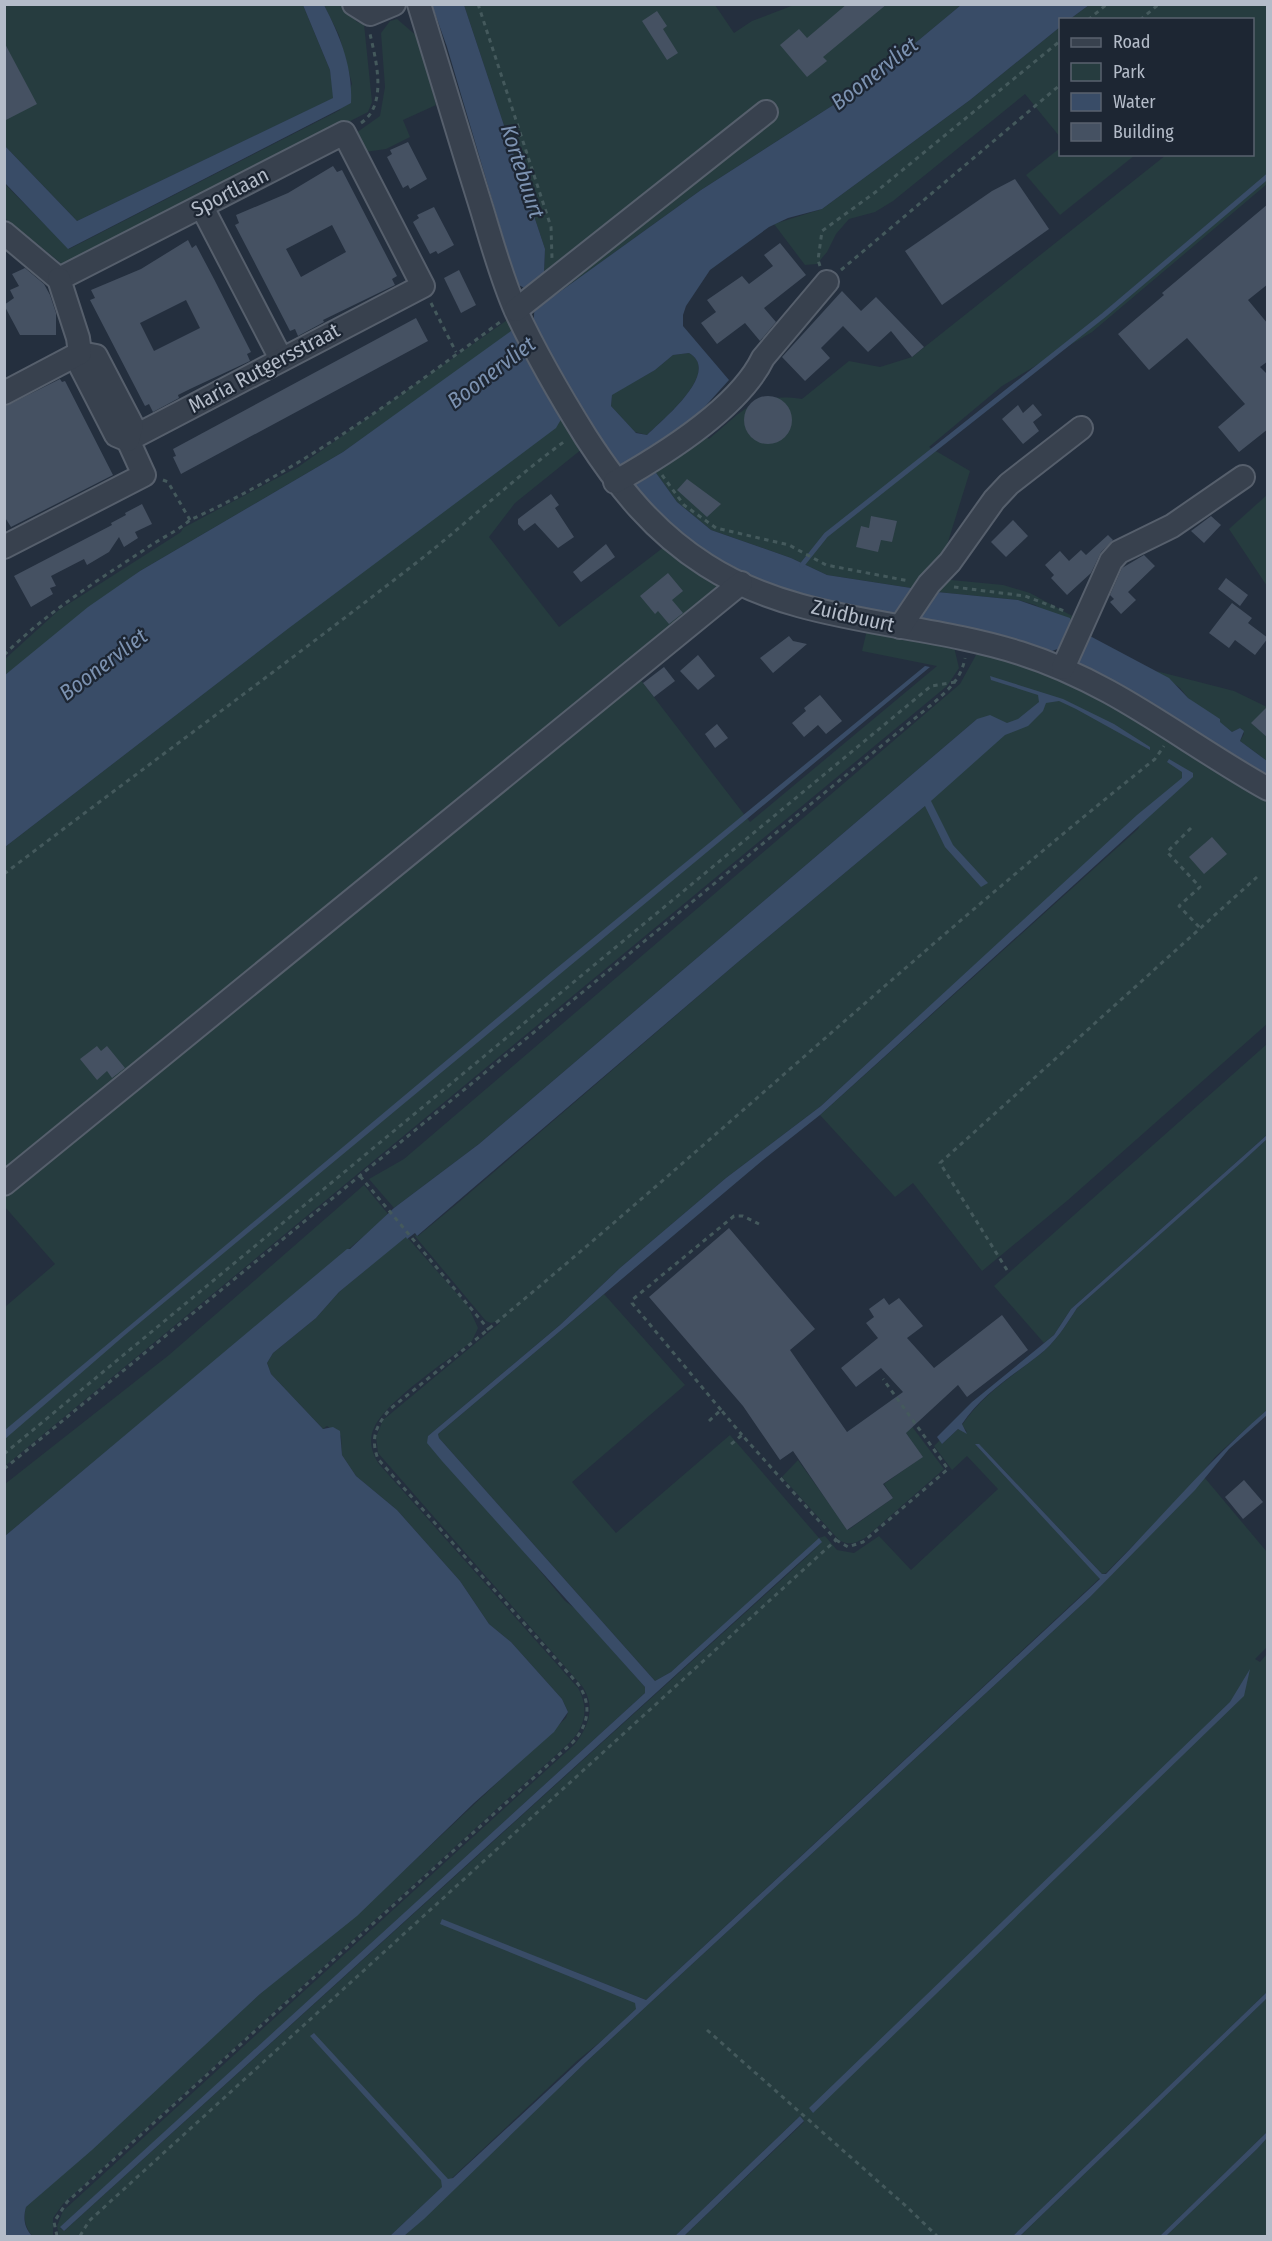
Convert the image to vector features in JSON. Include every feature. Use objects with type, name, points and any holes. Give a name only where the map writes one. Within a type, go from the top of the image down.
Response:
[{"type":"street","points":[[362,9],[394,4]]},
{"type":"street","points":[[419,4],[536,295],[766,112]]},
{"type":"street","name":"Sportlaan","points":[[59,279],[344,134]]},
{"type":"street","name":"Maria Rutgersstraat","points":[[128,440],[423,286],[344,134]]},
{"type":"street","points":[[202,207],[281,359]]},
{"type":"street","points":[[4,233],[59,279],[78,338],[80,366],[116,435],[128,440],[144,475],[4,548]]},
{"type":"street","points":[[636,470],[681,443],[740,390],[756,372],[763,358],[827,282]]},
{"type":"street","name":"Zuidbuurt","points":[[536,295],[527,332],[576,421],[636,470],[636,507],[669,538],[707,566],[741,584],[793,603],[903,623],[1016,652],[1067,659],[1230,768],[1268,789]]},
{"type":"street","points":[[4,393],[80,353]]},
{"type":"street","points":[[903,623],[928,586],[1002,492],[1081,428]]},
{"type":"street","points":[[1067,659],[1112,561],[1119,552],[1142,543],[1172,526],[1243,477]]},
{"type":"street","points":[[4,1184],[741,584]]},
{"type":"path","points":[[4,655],[40,621],[148,547],[179,530],[190,520],[286,469],[353,428],[536,295],[551,226],[478,4]]},
{"type":"path","points":[[1090,18],[1107,4]]},
{"type":"path","points":[[1142,18],[1159,4]]},
{"type":"path","points":[[344,134],[364,121],[371,112],[378,92],[362,9]]},
{"type":"path","points":[[1059,42],[877,190],[822,231],[818,260],[827,282],[1059,86]]},
{"type":"path","points":[[436,313],[456,352]]},
{"type":"path","points":[[4,874],[435,548],[545,455],[576,421]]},
{"type":"path","points":[[636,470],[665,483],[684,505],[716,528],[789,545],[826,565],[865,574],[928,586],[1025,596],[1067,612],[1081,626]]},
{"type":"path","points":[[168,482],[190,520]]},
{"type":"path","points":[[4,1469],[957,682],[963,670],[969,640]]},
{"type":"path","points":[[4,1454],[932,686],[957,682]]},
{"type":"path","points":[[57,2236],[54,2222],[67,2202],[556,1758],[573,1742],[584,1726],[587,1703],[579,1684],[378,1459],[375,1451],[376,1427],[390,1409],[489,1330],[1066,831],[1155,759],[1176,731]]},
{"type":"path","points":[[1191,828],[1167,852],[1200,887],[1179,906],[1200,928]]},
{"type":"path","points":[[1007,1270],[940,1163],[1257,878]]},
{"type":"path","points":[[360,1176],[489,1330]]},
{"type":"path","points":[[759,1224],[743,1216],[734,1216],[632,1300],[632,1304],[742,1435],[836,1540],[848,1547],[875,1534],[948,1469],[883,1379]]},
{"type":"path","points":[[709,1421],[721,1410]]},
{"type":"path","points":[[729,1446],[742,1435]]},
{"type":"path","points":[[80,2236],[89,2221],[836,1540]]},
{"type":"path","points":[[707,2031],[937,2236]]},
{"type":"green space","points":[[4,5],[303,5],[330,70],[334,98],[77,221],[5,146]]},
{"type":"green space","points":[[324,5],[344,5],[357,22],[364,24],[372,102],[368,112],[74,261],[62,264],[5,218],[4,183],[69,249],[340,110],[352,84],[339,35]]},
{"type":"green space","points":[[464,5],[715,5],[734,33],[752,21],[794,5],[961,5],[866,84],[701,190],[554,296],[561,280],[544,274],[545,249]]},
{"type":"green space","points":[[1089,5],[1267,5],[1267,184],[1092,332],[1002,386],[929,447],[970,471],[943,558],[941,579],[1003,585],[1030,593],[1076,618],[1073,627],[1035,605],[1018,600],[937,592],[827,575],[791,558],[711,530],[677,502],[654,470],[697,430],[709,439],[741,412],[760,401],[772,398],[802,399],[849,361],[880,367],[912,357],[1165,156],[1254,156],[1254,18],[1071,18]]},
{"type":"green space","points":[[397,19],[418,37],[436,105],[403,120],[410,137],[386,149],[365,152],[356,133],[380,116],[385,87],[381,33],[390,21]]},
{"type":"green space","points":[[1059,28],[1059,136],[1025,94],[893,201],[875,212],[849,219],[836,234],[827,252],[817,264],[805,265],[774,224],[822,209],[970,100]]},
{"type":"green space","points":[[1059,149],[1059,156],[1134,156],[1060,215],[1026,175]]},
{"type":"green space","points":[[510,318],[517,329],[343,452],[140,571],[5,675],[5,659],[59,610],[181,532],[183,528],[298,467]]},
{"type":"green space","points":[[689,353],[697,361],[698,372],[686,396],[647,435],[635,432],[611,406],[612,394],[655,370],[673,355]]},
{"type":"green space","points":[[563,416],[582,449],[515,503],[489,537],[559,627],[664,547],[726,588],[5,1172],[5,847]]},
{"type":"green space","points":[[1267,495],[1267,586],[1229,529]]},
{"type":"green space","points":[[867,630],[954,647],[959,668],[947,686],[5,1466],[5,1307],[55,1264],[5,1207],[5,1194],[640,679],[750,822],[937,666],[862,651]]},
{"type":"green space","points":[[984,650],[1038,667],[1105,698],[1267,800],[1267,1024],[1068,1200],[982,1271],[913,1183],[895,1197],[820,1115],[1138,829],[1149,806],[821,1106],[726,1178],[620,1268],[560,1325],[428,1436],[565,1601],[577,1610],[645,1687],[645,1693],[60,2228],[64,2231],[822,1543],[671,1672],[655,1681],[439,1438],[438,1434],[604,1294],[685,1385],[572,1482],[616,1533],[730,1435],[819,1538],[825,1536],[837,1550],[854,1553],[879,1536],[911,1570],[998,1489],[967,1456],[952,1470],[934,1446],[940,1440],[942,1444],[958,1429],[967,1432],[962,1425],[978,1405],[1050,1345],[1077,1308],[1267,1139],[1267,1410],[1216,1456],[1183,1495],[1106,1573],[1102,1574],[995,1461],[975,1444],[1100,1578],[646,2000],[560,1966],[646,2005],[578,2060],[390,2236],[59,2236],[57,2226],[63,2211],[575,1744],[587,1723],[590,1708],[582,1686],[378,1453],[376,1437],[383,1420],[500,1323],[486,1321],[414,1235],[418,1236],[459,1202],[738,962],[931,801],[977,719],[479,1144],[394,1208],[369,1179],[404,1159],[960,684],[976,655]]},
{"type":"green space","points":[[1156,671],[1234,691],[1267,707],[1267,761],[1240,741],[1244,734],[1240,728],[1232,732]]},
{"type":"green space","points":[[1267,1044],[1267,1135],[1071,1309],[1054,1335],[1044,1343],[994,1286]]},
{"type":"green space","points":[[364,1185],[388,1214],[381,1222],[5,1536],[5,1484],[169,1355]]},
{"type":"green space","points":[[406,1236],[468,1306],[478,1328],[472,1341],[404,1394],[381,1417],[372,1433],[374,1456],[578,1688],[584,1702],[582,1724],[569,1743],[63,2204],[53,2218],[53,2236],[32,2236],[25,2222],[26,2207],[260,1994],[398,1876],[566,1718],[568,1712],[562,1699],[511,1642],[489,1624],[460,1581],[397,1510],[356,1476],[342,1455],[341,1436],[327,1426],[323,1429],[271,1374],[267,1363],[273,1353],[316,1318],[339,1292]]},
{"type":"green space","points":[[892,1400],[944,1469],[865,1538],[852,1543],[843,1542],[782,1477],[798,1460],[848,1530],[893,1498],[884,1484],[922,1457],[887,1404]]},
{"type":"green space","points":[[1204,1477],[1267,1552],[1267,1647],[1255,1659],[1260,1662],[1267,1654],[1267,1992],[1013,2236],[684,2236],[804,2122],[800,2116],[675,2236],[404,2236],[586,2062],[1090,1597]]},
{"type":"green space","points":[[1267,1998],[1267,2132],[1160,2236],[1020,2236]]},
{"type":"green space","points":[[1267,2138],[1267,2236],[1166,2236],[1257,2149]]},
{"type":"water","points":[[303,5],[324,5],[330,17],[348,64],[351,103],[68,249],[5,183],[5,146],[77,221],[333,98],[330,70]]},
{"type":"water","name":"Boonervliet","points":[[432,5],[464,5],[545,249],[543,296],[554,296],[701,190],[866,84],[961,5],[1089,5],[1071,18],[1059,18],[1059,28],[970,100],[822,209],[788,218],[769,227],[710,270],[686,306],[683,326],[729,380],[690,423],[654,470],[677,502],[711,530],[791,558],[827,575],[937,592],[1018,600],[1070,618],[1073,627],[1169,678],[1188,698],[1220,719],[1220,722],[1232,732],[1240,728],[1244,731],[1240,741],[1267,761],[1267,779],[1121,684],[1077,663],[1076,650],[1066,646],[1052,651],[975,629],[822,602],[756,581],[694,547],[633,491],[637,476],[619,468],[563,416],[556,428],[289,628],[5,847],[5,675],[88,607],[140,571],[343,452],[511,331],[535,328],[534,298],[526,289],[517,284],[447,47]],"holes":[[[689,353],[697,361],[698,372],[686,396],[647,435],[636,433],[611,406],[612,395],[655,370],[673,355]]]},
{"type":"water","points":[[925,666],[930,667],[125,1335],[5,1439],[5,1430],[552,972]]},
{"type":"water","points":[[990,676],[1063,699],[1114,724],[1150,747],[1150,750],[1059,701],[1046,703],[1043,711],[1028,726],[1005,735],[931,801],[953,845],[988,883],[981,887],[945,847],[925,806],[417,1236],[415,1233],[407,1239],[406,1237],[339,1292],[316,1318],[273,1353],[267,1363],[271,1374],[323,1429],[333,1427],[340,1431],[342,1455],[356,1476],[397,1510],[460,1581],[489,1624],[511,1642],[562,1699],[568,1712],[554,1732],[474,1803],[357,1916],[260,1994],[92,2150],[26,2207],[25,2222],[32,2236],[5,2236],[5,1536],[347,1249],[350,1249],[394,1208],[479,1144],[977,719],[990,715],[1007,723],[1018,719],[1039,702],[1038,695],[991,680]]},
{"type":"water","points":[[1169,759],[1193,773],[1193,777],[820,1115],[763,1160],[438,1434],[439,1438],[655,1681],[671,1672],[819,1538],[822,1542],[64,2231],[60,2227],[645,1693],[645,1687],[442,1461],[427,1443],[428,1436],[560,1325],[620,1268],[726,1178],[821,1106],[1137,815],[1182,778],[1182,772],[1167,762]]},
{"type":"water","points":[[1267,1135],[1267,1139],[1242,1162],[1077,1308],[1045,1350],[997,1386],[978,1404],[962,1424],[967,1434],[958,1429],[942,1444],[937,1437],[972,1402],[1054,1335],[1071,1309]]},
{"type":"water","points":[[1267,1410],[1267,1415],[1229,1449],[1195,1490],[1090,1597],[586,2062],[424,2219],[404,2236],[390,2236],[442,2187],[441,2180],[310,2036],[314,2033],[448,2179],[453,2178],[636,2009],[635,2003],[440,1924],[442,1919],[646,2000],[1100,1579],[975,1444],[979,1444],[1102,1574],[1106,1574],[1205,1469]]},
{"type":"water","points":[[1250,1669],[1244,1696],[813,2113],[809,2108],[1230,1702]]},
{"type":"water","points":[[1267,1992],[1267,1998],[1262,2003],[1020,2236],[1013,2236]]},
{"type":"water","points":[[800,2116],[804,2121],[684,2236],[675,2236]]},
{"type":"water","points":[[1267,2132],[1267,2138],[1257,2149],[1166,2236],[1160,2236]]},
{"type":"building","points":[[847,4],[887,4],[823,57],[827,61],[807,77],[780,45],[799,29],[807,38]]},
{"type":"building","points":[[657,11],[667,26],[663,29],[678,53],[667,60],[642,21]]},
{"type":"building","points":[[4,42],[37,104],[4,121]]},
{"type":"building","points":[[408,142],[427,179],[410,189],[408,185],[403,188],[387,157],[392,154],[390,150]]},
{"type":"building","points":[[333,166],[337,172],[342,170],[397,276],[392,279],[395,285],[323,320],[324,322],[298,336],[295,329],[290,331],[235,225],[239,223],[236,215],[288,193]],"holes":[[[332,225],[346,252],[301,277],[286,249]]]},
{"type":"building","points":[[1015,179],[1049,229],[942,305],[905,251],[992,191]]},
{"type":"building","points":[[1268,204],[1268,284],[1248,300],[1268,324],[1268,361],[1260,367],[1268,375],[1268,429],[1239,452],[1218,427],[1245,404],[1187,338],[1149,370],[1118,334],[1164,295],[1162,293]]},
{"type":"building","points":[[434,207],[454,245],[438,254],[436,251],[430,254],[413,222],[419,218],[417,215]]},
{"type":"building","points":[[188,240],[192,248],[196,245],[251,352],[247,354],[250,361],[178,395],[179,398],[153,412],[149,404],[145,406],[90,300],[95,298],[91,290],[141,269]],"holes":[[[186,300],[200,328],[154,351],[140,323]]]},
{"type":"building","points":[[780,243],[806,275],[764,308],[776,322],[760,341],[745,323],[717,344],[701,323],[716,312],[707,300],[742,276],[749,284],[773,266],[764,255]]},
{"type":"building","points":[[25,268],[44,284],[50,295],[56,313],[56,335],[20,335],[4,305],[14,298],[10,290],[19,286],[12,274]]},
{"type":"building","points":[[459,270],[476,305],[461,313],[444,278]]},
{"type":"building","points":[[842,291],[861,311],[876,297],[924,347],[912,357],[891,331],[868,352],[843,326],[821,348],[830,358],[805,381],[782,357]]},
{"type":"building","points":[[416,318],[428,341],[181,474],[173,457],[176,456],[173,449]]},
{"type":"building","points":[[60,379],[62,382],[65,381],[113,475],[11,527],[4,516],[4,407]]},
{"type":"building","points":[[768,396],[785,403],[792,420],[785,437],[768,444],[751,437],[744,420],[751,403]]},
{"type":"building","points":[[1033,404],[1042,415],[1033,422],[1039,431],[1023,444],[1002,419],[1018,405],[1023,413]]},
{"type":"building","points":[[687,479],[721,504],[707,517],[677,490]]},
{"type":"building","points":[[551,494],[559,505],[555,508],[574,537],[558,548],[535,523],[524,531],[518,524],[518,519]]},
{"type":"building","points":[[142,504],[152,524],[135,532],[138,538],[124,547],[119,537],[109,552],[87,565],[84,559],[51,576],[56,586],[50,588],[53,594],[31,607],[14,576],[112,525],[111,523],[126,515],[125,513]]},
{"type":"building","points":[[871,516],[897,521],[892,542],[881,540],[878,552],[856,547],[861,526],[869,528]]},
{"type":"building","points":[[1211,516],[1221,525],[1204,543],[1191,531]]},
{"type":"building","points":[[1013,520],[1028,536],[1006,557],[991,542]]},
{"type":"building","points":[[1108,535],[1113,540],[1101,552],[1091,573],[1067,595],[1051,578],[1054,575],[1045,565],[1060,551],[1069,561],[1081,550],[1086,555]]},
{"type":"building","points":[[606,544],[615,557],[581,582],[573,572]]},
{"type":"building","points":[[1144,555],[1155,566],[1128,592],[1136,600],[1121,614],[1110,602],[1114,599],[1110,595],[1122,568]]},
{"type":"building","points":[[668,573],[683,591],[672,600],[683,613],[669,624],[658,611],[655,614],[640,596]]},
{"type":"building","points":[[1226,578],[1248,595],[1240,606],[1218,589]]},
{"type":"building","points":[[1232,603],[1252,618],[1248,623],[1268,638],[1255,655],[1235,640],[1229,648],[1209,633]]},
{"type":"building","points":[[789,636],[793,641],[807,644],[773,673],[760,658]]},
{"type":"building","points":[[698,655],[715,676],[698,690],[680,671]]},
{"type":"building","points":[[664,667],[675,681],[654,697],[643,683]]},
{"type":"building","points":[[820,695],[842,721],[826,734],[818,725],[804,737],[792,723],[806,711],[804,708]]},
{"type":"building","points":[[1268,706],[1268,738],[1251,723]]},
{"type":"building","points":[[717,724],[728,738],[715,748],[705,734]]},
{"type":"building","points":[[1212,837],[1227,854],[1204,874],[1189,857]]},
{"type":"building","points":[[97,1046],[101,1051],[107,1046],[125,1068],[112,1078],[107,1071],[97,1080],[80,1059]]},
{"type":"building","points":[[729,1228],[815,1329],[790,1350],[847,1432],[903,1392],[881,1368],[856,1387],[841,1368],[878,1338],[866,1323],[874,1317],[869,1309],[884,1298],[889,1305],[899,1298],[923,1326],[907,1338],[934,1368],[1002,1315],[1028,1350],[967,1397],[958,1385],[906,1433],[923,1457],[883,1484],[893,1498],[847,1530],[793,1451],[780,1460],[743,1406],[649,1297]]},
{"type":"building","points":[[1244,1480],[1263,1502],[1243,1519],[1225,1497]]},
{"type":"waterway","points":[[802,565],[826,535],[1104,315],[1268,176]]},
{"type":"water label","name":"Kortebuurt","points":[[523,171]]}]
